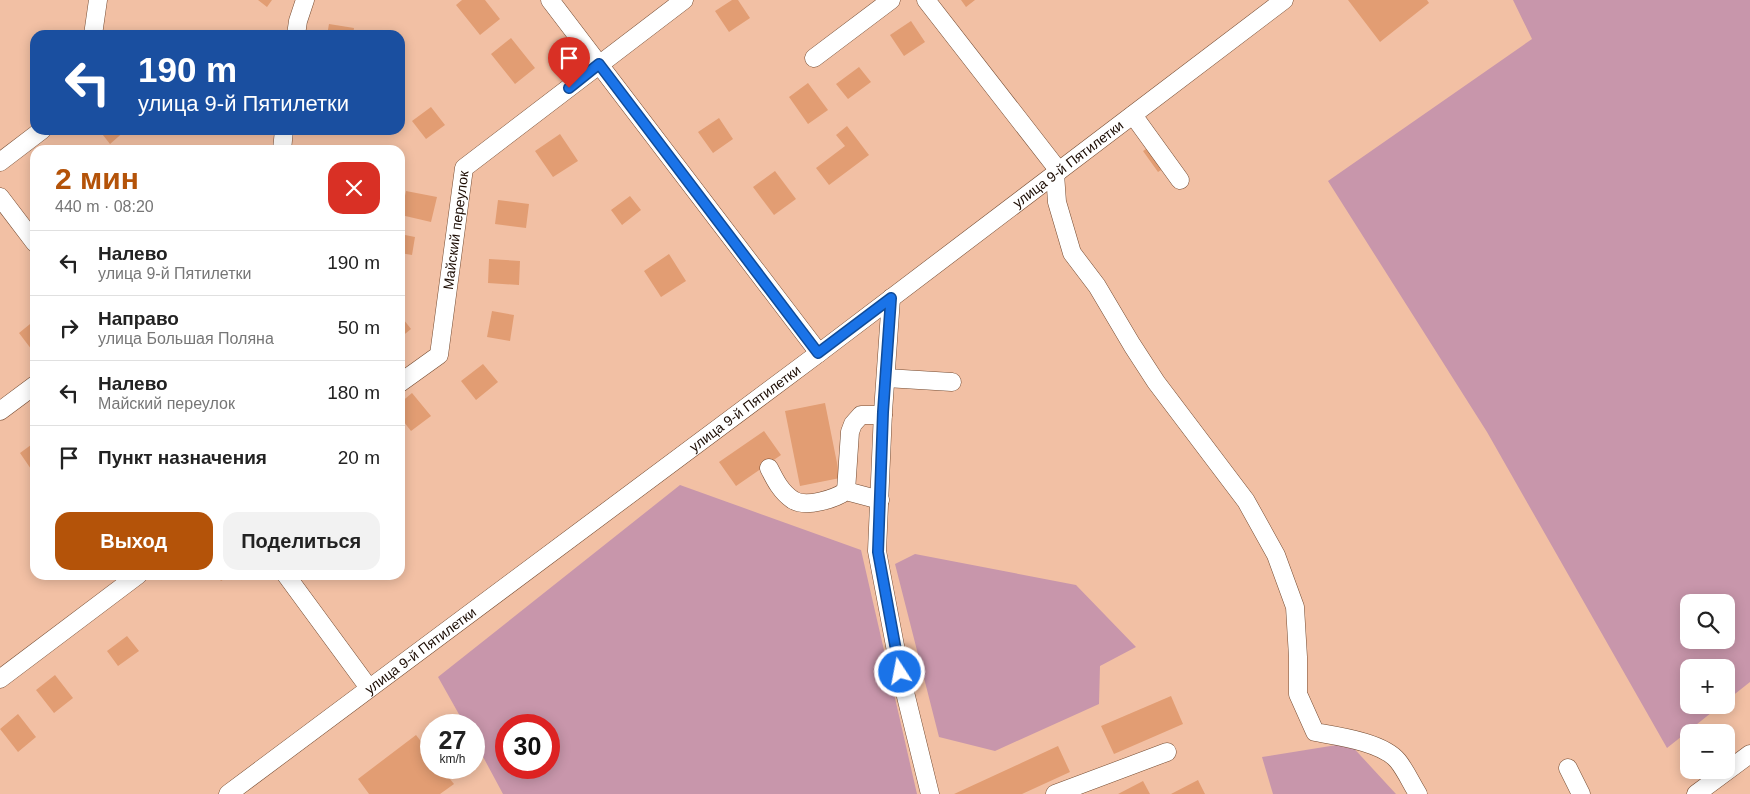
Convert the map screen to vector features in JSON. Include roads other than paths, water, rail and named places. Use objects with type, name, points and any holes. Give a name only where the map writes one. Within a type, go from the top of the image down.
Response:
[{"type":"street","points":[[94,30],[98,0]]},
{"type":"street","points":[[297,30],[305,0]]},
{"type":"street","points":[[550,0],[818,353]]},
{"type":"street","name":"Майский переулок","points":[[405,379],[439,355],[464,168],[684,0]]},
{"type":"street","points":[[814,58],[891,0]]},
{"type":"street","points":[[926,0],[1057,173],[1057,202],[1072,252],[1097,286],[1156,382],[1246,501],[1276,555],[1295,607],[1298,694],[1315,732],[1350,738],[1377,747],[1397,760],[1418,794]]},
{"type":"street","name":"улица 9-й Пятилетки","points":[[228,794],[818,353],[1284,0]]},
{"type":"street","points":[[1133,115],[1180,180]]},
{"type":"street","points":[[0,162],[35,135]]},
{"type":"street","points":[[0,197],[30,236]]},
{"type":"street","points":[[891,298],[883,415],[878,552],[900,672],[930,794]]},
{"type":"street","points":[[886,378],[952,382]]},
{"type":"street","points":[[0,411],[30,389]]},
{"type":"street","points":[[769,468],[779,487],[794,501],[816,503],[838,497],[846,491],[850,432],[853,424],[861,415],[883,415]]},
{"type":"street","points":[[846,491],[880,500]]},
{"type":"street","points":[[0,679],[131,580]]},
{"type":"street","points":[[290,580],[369,688]]},
{"type":"street","points":[[1055,794],[1167,752]]},
{"type":"street","points":[[1696,794],[1750,754]]},
{"type":"street","points":[[1568,768],[1581,794]]}]
